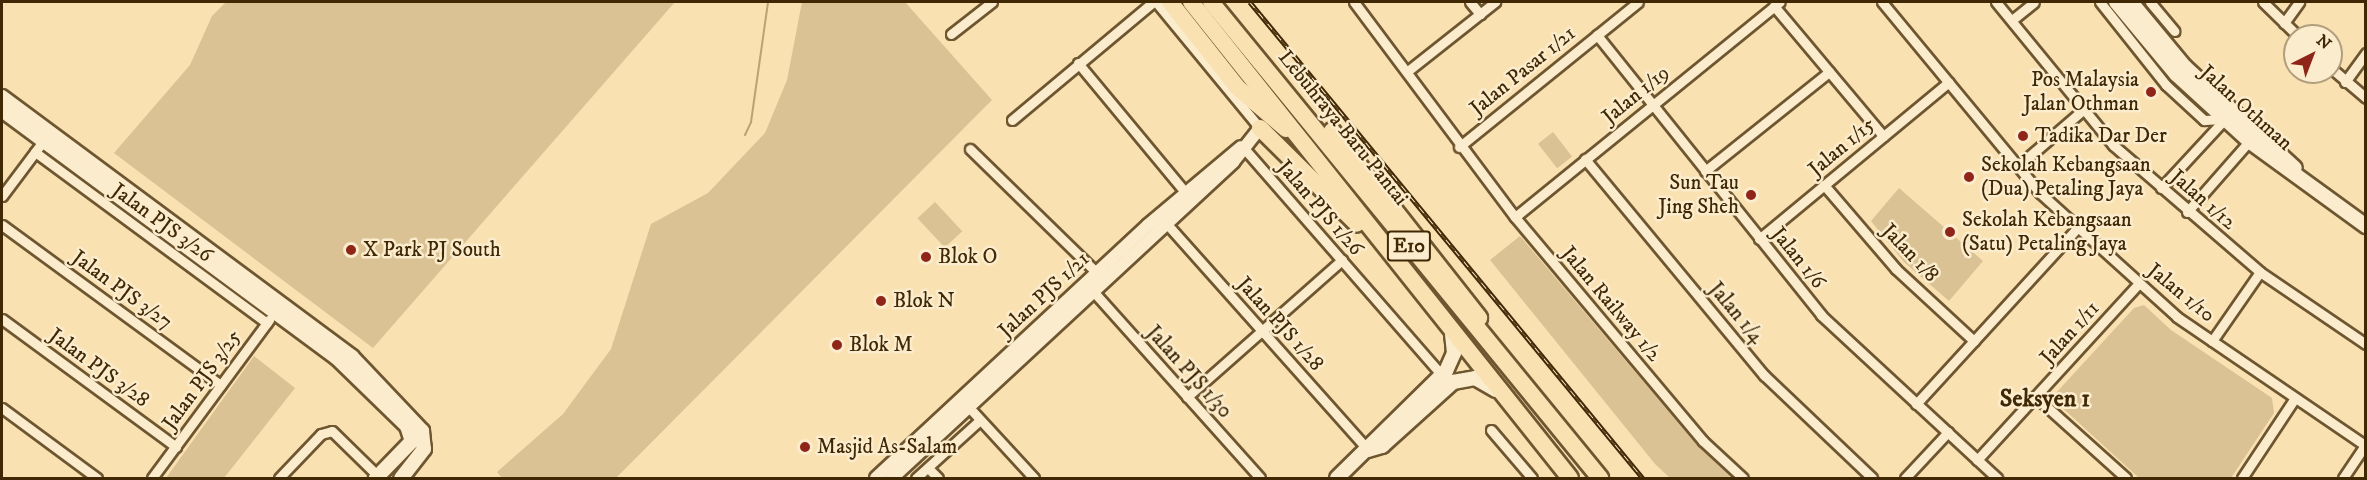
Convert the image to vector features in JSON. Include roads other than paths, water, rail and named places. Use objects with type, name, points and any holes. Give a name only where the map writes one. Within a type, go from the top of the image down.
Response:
[{"type":"highway","points":[[1170,2],[1238,88],[1265,116],[1297,135]]},
{"type":"highway","name":"Lebuhraya Baru Pantai","points":[[1191,2],[1496,390],[1570,478]]},
{"type":"highway","name":"Lebuhraya Baru Pantai","points":[[1211,2],[1300,109],[1518,382],[1600,478]]},
{"type":"highway","points":[[1224,2],[1427,245],[1518,382]]},
{"type":"highway","points":[[1260,128],[1329,201],[1377,239]]},
{"type":"main road","name":"Jalan Othman","points":[[2116,2],[2176,74],[2225,119],[2253,137],[2366,224]]},
{"type":"main road","name":"Jalan Othman","points":[[2131,2],[2185,67],[2253,137]]},
{"type":"main road","points":[[2,97],[43,142]]},
{"type":"main road","points":[[2,110],[336,357],[400,419],[418,442]]},
{"type":"main road","points":[[274,313],[352,357],[416,422],[421,455],[401,478]]},
{"type":"main road","points":[[1337,478],[1442,375],[1454,353],[1452,334]]},
{"type":"main road","points":[[1368,450],[1382,446],[1453,382],[1475,378],[1496,390]]},
{"type":"main road","points":[[377,477],[402,438],[400,419]]},
{"type":"main road","points":[[377,477],[399,454],[418,442]]},
{"type":"street","points":[[951,34],[992,2]]},
{"type":"street","points":[[1012,120],[1154,2],[1260,128]]},
{"type":"street","name":"Jalan Railway 1/2","points":[[1354,2],[1409,70],[1459,147],[1515,217],[1703,441],[1743,478]]},
{"type":"street","points":[[1470,2],[1480,14]]},
{"type":"street","points":[[1409,70],[1495,2]]},
{"type":"street","name":"Jalan Pasar 1/21","points":[[1459,147],[1638,2]]},
{"type":"street","name":"Jalan 1/10","points":[[1882,2],[2018,166],[2078,227],[2139,283],[2212,341],[2365,446]]},
{"type":"street","name":"Jalan 1/12","points":[[1996,2],[2084,109],[2161,188],[2260,272],[2366,344]]},
{"type":"street","points":[[2012,20],[2034,2]]},
{"type":"street","points":[[2100,2],[2166,85],[2204,120],[2225,119]]},
{"type":"street","points":[[2150,2],[2174,31]]},
{"type":"street","points":[[2263,2],[2284,22],[2299,2]]},
{"type":"street","points":[[1777,4],[1829,72],[1883,136]]},
{"type":"street","name":"Jalan 1/19","points":[[1515,217],[1777,4]]},
{"type":"street","points":[[2150,25],[2161,15]]},
{"type":"street","name":"Jalan 1/6","points":[[1597,35],[1821,315],[1997,478]]},
{"type":"street","points":[[2366,53],[2345,82],[2366,98]]},
{"type":"street","points":[[1078,63],[1185,192]]},
{"type":"street","points":[[1705,171],[1829,72]]},
{"type":"street","name":"Jalan 1/15","points":[[1759,239],[1949,82]]},
{"type":"street","points":[[2018,166],[2084,109]]},
{"type":"street","points":[[2161,188],[2225,119]]},
{"type":"street","name":"Jalan PJS 1/21","points":[[892,478],[965,403],[1185,192],[1242,146],[1260,128]]},
{"type":"street","points":[[2187,212],[2253,137]]},
{"type":"street","points":[[2,196],[43,142]]},
{"type":"street","name":"Jalan PJS 1/21","points":[[876,478],[965,403],[1092,290],[1099,276],[1166,223],[1233,162],[1242,146]]},
{"type":"street","name":"Jalan PJS 1/26","points":[[1242,146],[1442,375]]},
{"type":"street","points":[[970,149],[1099,276]]},
{"type":"street","name":"Jalan 1/4","points":[[1585,159],[1764,375],[1872,478]]},
{"type":"street","name":"Jalan 1/8","points":[[1824,185],[1896,269],[1974,341]]},
{"type":"street","name":"Jalan PJS 1/28","points":[[1166,223],[1368,450]]},
{"type":"street","name":"Jalan PJS 3/27","points":[[2,225],[221,385]]},
{"type":"street","points":[[1917,404],[2078,227]]},
{"type":"street","points":[[1187,397],[1341,260]]},
{"type":"street","points":[[2212,341],[2260,272]]},
{"type":"street","name":"Jalan 1/11","points":[[1977,460],[2139,283]]},
{"type":"street","name":"Jalan PJS 1/30","points":[[1092,290],[1260,478]]},
{"type":"street","name":"Jalan PJS 3/25","points":[[152,478],[274,313]]},
{"type":"street","name":"Jalan PJS 3/28","points":[[2,319],[176,447]]},
{"type":"street","points":[[2036,397],[2126,478]]},
{"type":"street","points":[[2242,478],[2295,398]]},
{"type":"street","points":[[965,403],[1034,478]]},
{"type":"street","points":[[2,408],[97,478]]},
{"type":"street","points":[[916,478],[980,420]]},
{"type":"street","points":[[1491,430],[1532,478]]},
{"type":"street","points":[[285,476],[321,434],[332,431],[377,477]]},
{"type":"street","points":[[1905,478],[1948,432]]},
{"type":"street","points":[[2343,478],[2365,446]]},
{"type":"street","points":[[928,468],[938,478]]},
{"type":"waterway","points":[[745,135],[751,122],[768,2]]},
{"type":"railway","points":[[1250,2],[1643,478]]},
{"type":"place","name":"Pos Malaysia Jalan Othman","points":[[2151,92]]},
{"type":"place","name":"Tadika Dar Der","points":[[2023,136]]},
{"type":"place","name":"Sekolah Kebangsaan (Dua) Petaling Jaya","points":[[1969,177]]},
{"type":"place","name":"Sun Tau Jing Sheh","points":[[1751,195]]},
{"type":"place","name":"Sekolah Kebangsaan (Satu) Petaling Jaya","points":[[1950,232]]},
{"type":"place","name":"X Park PJ South","points":[[351,250]]},
{"type":"place","name":"Blok O","points":[[926,257]]},
{"type":"place","name":"Blok N","points":[[881,301]]},
{"type":"place","name":"Blok M","points":[[837,345]]},
{"type":"place","name":"Masjid As-Salam","points":[[805,447]]},
{"type":"district","name":"Seksyen 1","points":[[2045,400]]}]
